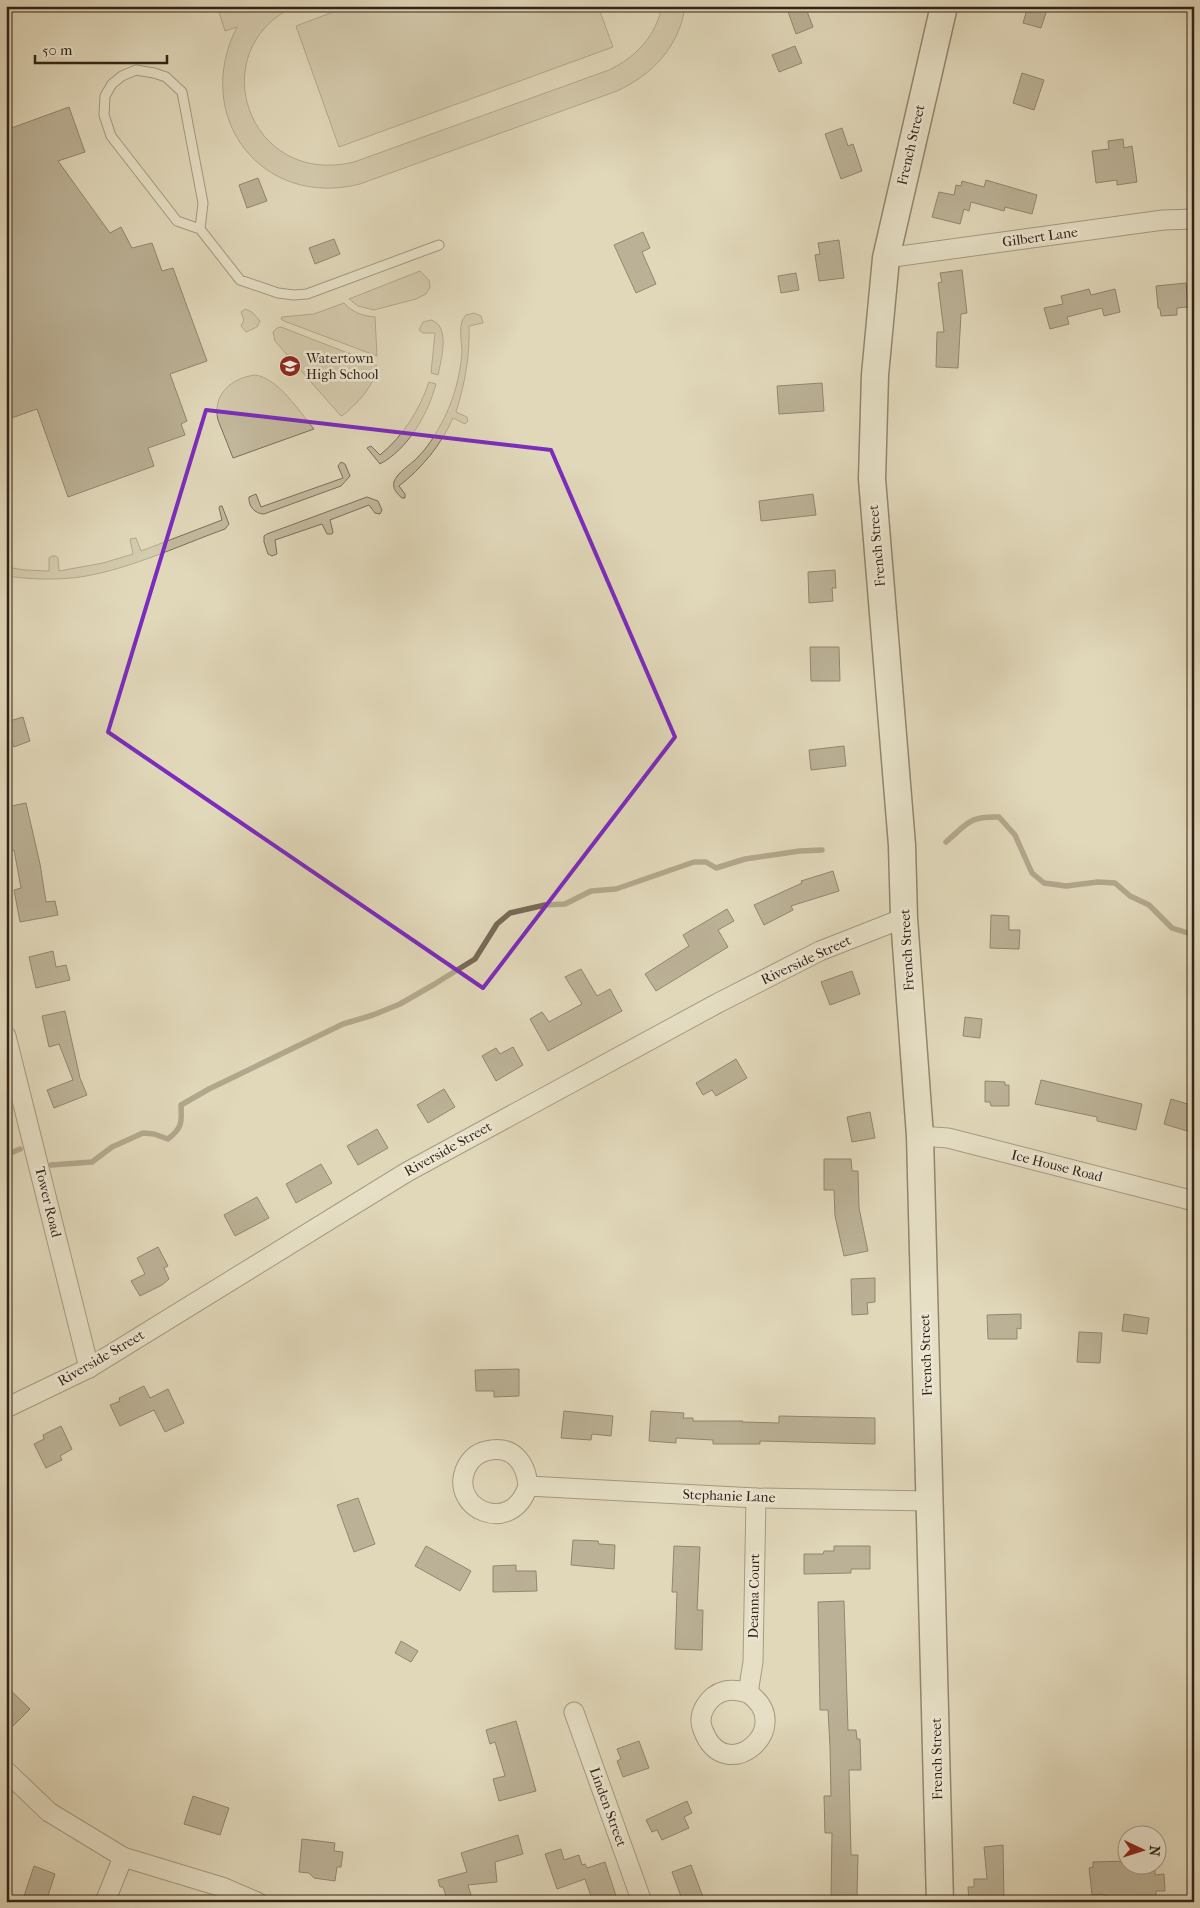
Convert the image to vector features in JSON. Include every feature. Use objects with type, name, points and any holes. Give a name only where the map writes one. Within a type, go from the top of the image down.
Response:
[{"type":"street","name":"French Street","points":[[940,1902],[920,1136],[904,918],[902,845],[872,479],[875,375],[886,258],[944,6]]},
{"type":"street","name":"Gilbert Lane","points":[[886,258],[1163,220],[1194,219]]},
{"type":"street","name":"Riverside Street","points":[[6,1408],[89,1368],[407,1172],[726,998],[820,951],[904,918]]},
{"type":"street","name":"Tower Road","points":[[6,1036],[89,1368]]},
{"type":"street","name":"Ice House Road","points":[[920,1136],[948,1138],[1194,1201]]},
{"type":"street","name":"Stephanie Lane","points":[[528,1486],[756,1498],[930,1500]]},
{"type":"street","name":"Deanna Court","points":[[748,1693],[753,1662],[756,1498]]},
{"type":"street","name":"Linden Street","points":[[574,1712],[642,1902]]},
{"type":"street","points":[[6,1771],[49,1812],[123,1857],[222,1887],[257,1902]]},
{"type":"street","points":[[105,1902],[123,1857]]},
{"type":"lane","points":[[200,229],[203,203],[182,92],[166,77],[154,73],[136,70],[122,76],[112,84],[105,96],[104,116],[111,136],[177,221],[200,229],[240,280],[278,293],[294,295],[317,292],[439,245]]},
{"type":"highlighted area","points":[[206,410],[551,450],[675,737],[483,988],[108,732]]},
{"type":"shaded area","points":[[226,6],[295,6],[266,26],[250,53],[244,82],[250,110],[264,136],[287,155],[317,165],[354,162],[609,70],[628,59],[650,36],[662,6],[685,6],[677,34],[662,58],[642,77],[617,91],[360,184],[325,188],[293,183],[266,169],[244,149],[230,123],[223,93],[225,61],[237,27],[225,31],[218,9]]},
{"type":"shaded area","points":[[349,6],[598,6],[613,47],[339,147],[296,26]]},
{"type":"shaded area","points":[[420,271],[429,280],[430,287],[426,294],[416,299],[374,310],[358,306],[349,299]]},
{"type":"shaded area","points":[[344,303],[358,313],[375,317],[377,356],[281,319],[282,317],[314,314]]},
{"type":"shaded area","points":[[245,309],[252,312],[260,321],[257,327],[246,332],[241,326],[244,320],[241,312]]},
{"type":"shaded area","points":[[474,313],[481,316],[483,323],[469,326],[469,348],[466,369],[456,412],[467,417],[468,421],[465,424],[453,418],[443,437],[430,455],[399,486],[405,494],[405,498],[402,498],[395,491],[394,482],[398,475],[424,450],[445,417],[460,371],[463,319],[466,315]]},
{"type":"shaded area","points":[[431,320],[437,323],[443,336],[438,375],[431,373],[435,333],[423,333],[419,330],[423,322]]},
{"type":"shaded area","points":[[281,327],[376,364],[376,371],[370,386],[354,406],[342,416],[275,341],[273,332]]},
{"type":"shaded area","points":[[255,375],[264,377],[272,382],[288,396],[314,429],[233,458],[218,420],[218,403],[225,389],[231,384]]},
{"type":"shaded area","points":[[429,382],[436,384],[428,407],[416,430],[399,449],[380,464],[367,448],[371,446],[380,455],[396,440],[415,413]]},
{"type":"shaded area","points":[[341,462],[345,464],[350,476],[341,486],[264,514],[258,513],[251,506],[249,497],[256,494],[261,507],[343,478],[338,466]]},
{"type":"shaded area","points":[[367,497],[378,501],[382,510],[380,514],[375,513],[369,505],[330,520],[332,534],[327,534],[322,524],[275,540],[277,554],[272,556],[268,554],[264,542],[264,536],[267,534]]},
{"type":"shaded area","points":[[220,506],[222,506],[229,524],[225,529],[130,565],[72,578],[39,579],[6,576],[6,567],[49,571],[49,558],[52,556],[58,558],[59,571],[103,563],[133,554],[130,539],[136,538],[141,551],[222,520]]},
{"type":"building","points":[[786,6],[805,6],[813,27],[796,34]]},
{"type":"building","points":[[1028,6],[1047,10],[1041,28],[1023,23]]},
{"type":"building","points":[[795,46],[802,63],[779,72],[772,55]]},
{"type":"building","points":[[1022,73],[1044,80],[1034,110],[1013,103]]},
{"type":"building","points":[[69,107],[85,152],[58,161],[110,233],[121,227],[132,248],[152,243],[162,271],[173,268],[207,361],[170,374],[187,421],[181,424],[185,435],[148,448],[154,466],[68,497],[37,409],[6,420],[6,130]]},
{"type":"building","points":[[842,128],[848,146],[853,144],[862,171],[841,179],[825,134]]},
{"type":"building","points":[[1123,139],[1124,148],[1132,146],[1137,182],[1117,185],[1117,180],[1096,183],[1092,151],[1109,149],[1108,141]]},
{"type":"building","points":[[258,178],[267,201],[247,208],[239,185]]},
{"type":"building","points":[[986,180],[1037,195],[1032,214],[1005,207],[1004,211],[971,202],[969,211],[964,209],[960,224],[932,217],[939,192],[954,195],[956,185],[961,186],[962,181],[984,187]]},
{"type":"building","points":[[643,232],[650,248],[642,252],[656,284],[636,293],[614,245]]},
{"type":"building","points":[[334,239],[340,254],[315,264],[309,248]]},
{"type":"building","points":[[839,240],[844,278],[819,281],[815,255],[820,254],[818,243]]},
{"type":"building","points":[[962,270],[967,313],[961,314],[958,368],[936,367],[937,332],[944,332],[938,283],[942,282],[940,273]]},
{"type":"building","points":[[796,273],[799,290],[781,293],[778,276]]},
{"type":"building","points":[[1186,283],[1188,307],[1177,308],[1177,315],[1161,316],[1160,309],[1158,308],[1156,286]]},
{"type":"building","points":[[1089,289],[1091,295],[1115,289],[1120,312],[1104,316],[1102,308],[1067,317],[1069,324],[1050,329],[1044,308],[1063,304],[1061,296]]},
{"type":"building","points":[[822,383],[824,411],[779,414],[777,386]]},
{"type":"building","points":[[813,494],[816,515],[761,521],[759,501]]},
{"type":"building","points":[[835,570],[836,588],[832,588],[833,601],[809,603],[808,572]]},
{"type":"building","points":[[810,647],[839,647],[840,681],[811,681]]},
{"type":"building","points":[[23,717],[30,741],[14,747],[12,742],[6,744],[6,722]]},
{"type":"building","points":[[844,746],[846,766],[811,770],[809,750]]},
{"type":"building","points":[[26,803],[40,864],[46,902],[55,901],[58,915],[20,922],[14,890],[21,888],[14,850],[11,851],[6,831],[10,830],[6,807]]},
{"type":"building","points":[[833,871],[839,891],[791,906],[793,910],[764,925],[754,905],[802,883],[801,881]]},
{"type":"building","points":[[727,909],[734,921],[718,930],[728,947],[656,991],[645,974],[689,946],[683,935]]},
{"type":"building","points":[[991,915],[1009,916],[1009,930],[1020,930],[1019,949],[990,948]]},
{"type":"building","points":[[53,951],[56,967],[66,965],[70,980],[36,988],[29,957]]},
{"type":"building","points":[[581,969],[597,996],[610,989],[622,1011],[548,1051],[530,1019],[542,1012],[549,1022],[582,1004],[565,977]]},
{"type":"building","points":[[852,971],[860,994],[830,1005],[821,982]]},
{"type":"building","points":[[65,1011],[80,1078],[87,1095],[54,1108],[47,1090],[73,1080],[59,1044],[49,1047],[42,1016]]},
{"type":"building","points":[[965,1017],[982,1019],[980,1038],[963,1036]]},
{"type":"building","points":[[513,1047],[523,1065],[496,1081],[482,1056],[496,1048],[500,1054]]},
{"type":"building","points":[[736,1059],[747,1078],[716,1096],[712,1090],[703,1095],[696,1083]]},
{"type":"building","points":[[1041,1080],[1142,1104],[1136,1130],[1097,1121],[1097,1117],[1035,1104]]},
{"type":"building","points":[[985,1081],[1005,1082],[1005,1085],[1009,1085],[1009,1106],[991,1106],[990,1102],[985,1102]]},
{"type":"building","points":[[444,1089],[455,1107],[428,1123],[417,1105]]},
{"type":"building","points":[[1171,1099],[1194,1106],[1194,1133],[1164,1124]]},
{"type":"building","points":[[870,1112],[875,1138],[852,1142],[847,1117]]},
{"type":"building","points":[[377,1129],[388,1148],[358,1165],[347,1146]]},
{"type":"building","points":[[824,1159],[851,1159],[852,1171],[858,1171],[859,1208],[868,1251],[844,1256],[835,1216],[834,1190],[824,1190]]},
{"type":"building","points":[[321,1164],[332,1183],[296,1203],[286,1184]]},
{"type":"building","points":[[257,1197],[269,1218],[235,1236],[224,1215]]},
{"type":"building","points":[[158,1247],[168,1266],[164,1268],[169,1279],[162,1285],[140,1296],[131,1281],[145,1274],[137,1258]]},
{"type":"building","points":[[875,1278],[875,1302],[867,1303],[868,1314],[852,1315],[851,1279]]},
{"type":"building","points":[[1021,1314],[1021,1329],[1017,1328],[1017,1339],[988,1339],[987,1315]]},
{"type":"building","points":[[1124,1314],[1149,1318],[1147,1334],[1122,1331]]},
{"type":"building","points":[[1079,1332],[1102,1333],[1100,1363],[1077,1362]]},
{"type":"building","points":[[519,1369],[519,1396],[494,1397],[494,1391],[476,1391],[475,1370]]},
{"type":"building","points":[[144,1386],[150,1398],[168,1389],[184,1423],[165,1432],[154,1410],[120,1426],[110,1405],[120,1401],[119,1398]]},
{"type":"building","points":[[564,1411],[613,1416],[611,1436],[592,1434],[591,1440],[561,1438]]},
{"type":"building","points":[[651,1411],[684,1413],[683,1418],[693,1418],[693,1421],[779,1423],[779,1416],[875,1418],[875,1444],[760,1441],[760,1444],[713,1444],[713,1440],[676,1438],[676,1443],[649,1441]]},
{"type":"building","points":[[61,1426],[72,1449],[60,1456],[62,1460],[46,1468],[34,1444],[44,1439],[43,1435]]},
{"type":"building","points":[[358,1498],[375,1544],[354,1552],[337,1505]]},
{"type":"building","points":[[573,1540],[598,1541],[599,1544],[615,1545],[614,1569],[571,1565]]},
{"type":"building","points":[[426,1546],[471,1571],[460,1591],[415,1566]]},
{"type":"building","points":[[674,1546],[700,1547],[697,1610],[703,1610],[702,1650],[675,1649],[677,1592],[672,1592]]},
{"type":"building","points":[[834,1546],[870,1546],[870,1569],[851,1569],[851,1573],[804,1574],[804,1554],[823,1554],[824,1551],[834,1551]]},
{"type":"building","points":[[516,1565],[516,1571],[536,1571],[537,1591],[493,1592],[493,1566]]},
{"type":"building","points":[[844,1601],[848,1730],[856,1730],[857,1739],[860,1739],[861,1770],[849,1770],[851,1855],[858,1855],[857,1897],[831,1896],[832,1833],[825,1833],[824,1796],[831,1796],[830,1747],[828,1710],[820,1710],[818,1602]]},
{"type":"building","points":[[401,1641],[418,1651],[411,1662],[395,1653]]},
{"type":"building","points":[[6,1686],[30,1709],[6,1733]]},
{"type":"building","points":[[516,1721],[536,1791],[499,1801],[493,1779],[505,1776],[495,1742],[490,1744],[486,1730]]},
{"type":"building","points":[[639,1741],[649,1768],[623,1777],[617,1761],[621,1759],[617,1749]]},
{"type":"building","points":[[193,1796],[229,1808],[220,1835],[184,1824]]},
{"type":"building","points":[[687,1801],[692,1813],[684,1817],[689,1828],[662,1840],[657,1830],[652,1832],[646,1820]]},
{"type":"building","points":[[518,1835],[523,1854],[495,1862],[497,1882],[468,1885],[473,1902],[448,1902],[443,1887],[440,1887],[438,1880],[467,1872],[461,1853]]},
{"type":"building","points":[[302,1839],[335,1843],[334,1851],[343,1852],[341,1867],[337,1867],[335,1881],[314,1878],[309,1873],[299,1872]]},
{"type":"building","points":[[1003,1845],[1004,1902],[969,1902],[968,1887],[974,1887],[974,1879],[987,1879],[984,1847]]},
{"type":"building","points":[[561,1849],[564,1860],[579,1855],[582,1865],[585,1864],[587,1868],[605,1862],[618,1902],[593,1902],[585,1879],[557,1889],[545,1854]]},
{"type":"building","points":[[1118,1861],[1118,1876],[1164,1876],[1165,1891],[1156,1891],[1156,1902],[1125,1902],[1101,1894],[1092,1895],[1089,1868],[1093,1867],[1093,1862]]},
{"type":"building","points":[[691,1865],[705,1902],[683,1902],[672,1872]]},
{"type":"building","points":[[34,1866],[55,1874],[46,1902],[22,1902]]},
{"type":"waterway","points":[[946,842],[965,825],[975,819],[999,817],[1015,835],[1032,873],[1044,883],[1066,886],[1098,882],[1115,883],[1130,896],[1149,905],[1172,928],[1194,935]]},
{"type":"waterway","points":[[51,1165],[92,1162],[112,1147],[143,1133],[154,1134],[168,1139],[179,1128],[181,1105],[209,1089],[343,1024],[400,1004],[433,985],[475,959],[497,924],[510,913],[545,905],[565,904],[591,891],[616,889],[694,862],[706,862],[716,868],[745,859],[800,851],[822,850]]},
{"type":"waterway","points":[[6,1155],[20,1149]]},
{"type":"place","name":"Watertown High School","points":[[290,366]]}]
